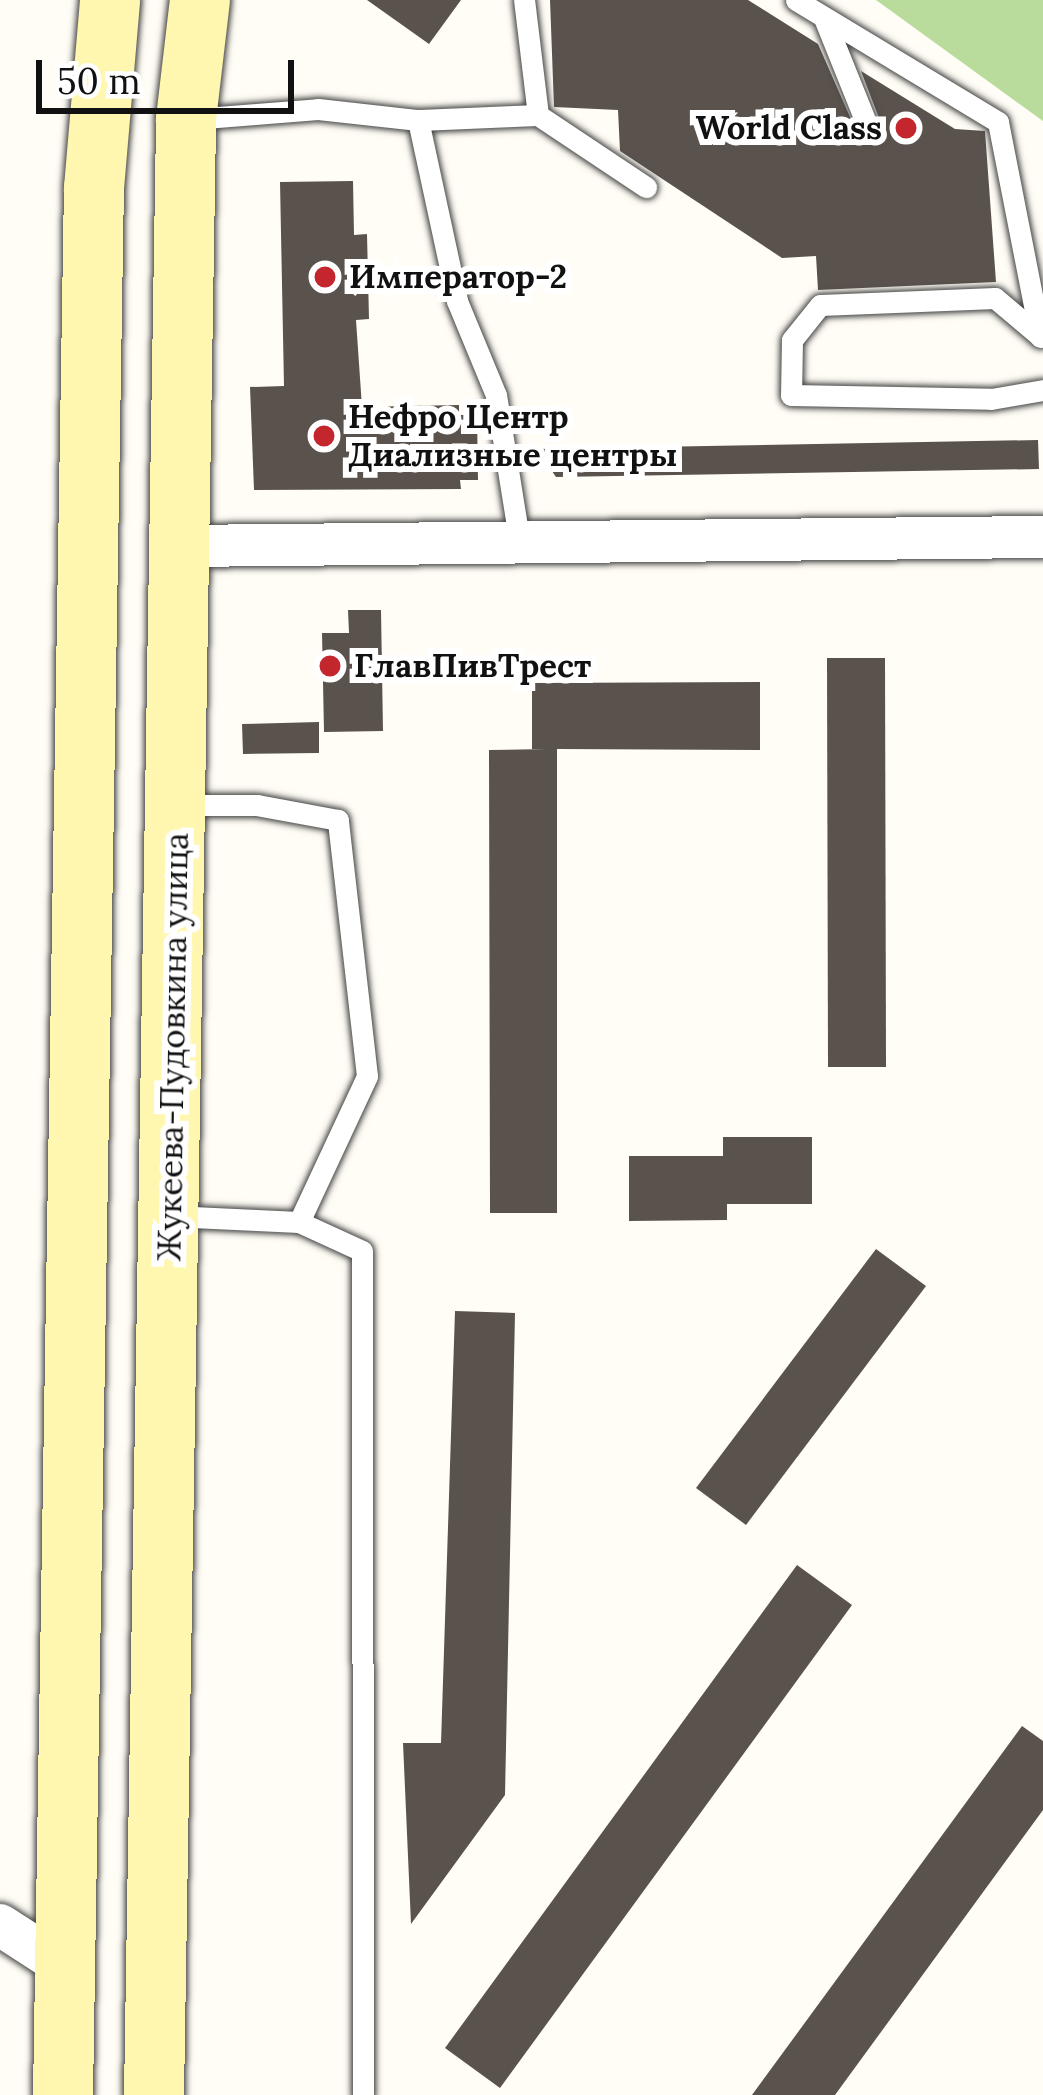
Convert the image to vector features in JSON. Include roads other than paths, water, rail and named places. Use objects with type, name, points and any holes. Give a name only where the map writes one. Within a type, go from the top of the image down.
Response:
[{"type":"main road","points":[[63,2095],[82,1236],[94,188],[110,0]]},
{"type":"main road","name":"Жукеева-Пудовкина улица","points":[[154,2095],[186,119],[200,0]]},
{"type":"main road","points":[[82,1236],[170,1226]]},
{"type":"street","points":[[181,546],[519,538],[1043,536]]},
{"type":"street","points":[[0,1925],[65,1967]]},
{"type":"lane","points":[[524,0],[538,115]]},
{"type":"lane","points":[[796,0],[998,122],[1041,343]]},
{"type":"lane","points":[[824,17],[869,130]]},
{"type":"lane","points":[[186,119],[317,109],[418,120],[538,115],[646,187]]},
{"type":"lane","points":[[418,120],[457,301],[496,395],[519,538]]},
{"type":"lane","points":[[1041,343],[995,298],[820,304],[792,340],[791,395],[991,399],[1043,390]]},
{"type":"lane","points":[[176,806],[257,805],[338,820],[367,1076],[299,1222]]},
{"type":"lane","points":[[170,1226],[299,1222],[362,1251],[363,2095]]},
{"type":"place","name":"World Class","points":[[906,128]]},
{"type":"place","name":"Император-2","points":[[325,277]]},
{"type":"place","name":"Нефро Центр Диализные центры","points":[[324,436]]},
{"type":"place","name":"ГлавПивТрест","points":[[330,666]]}]
